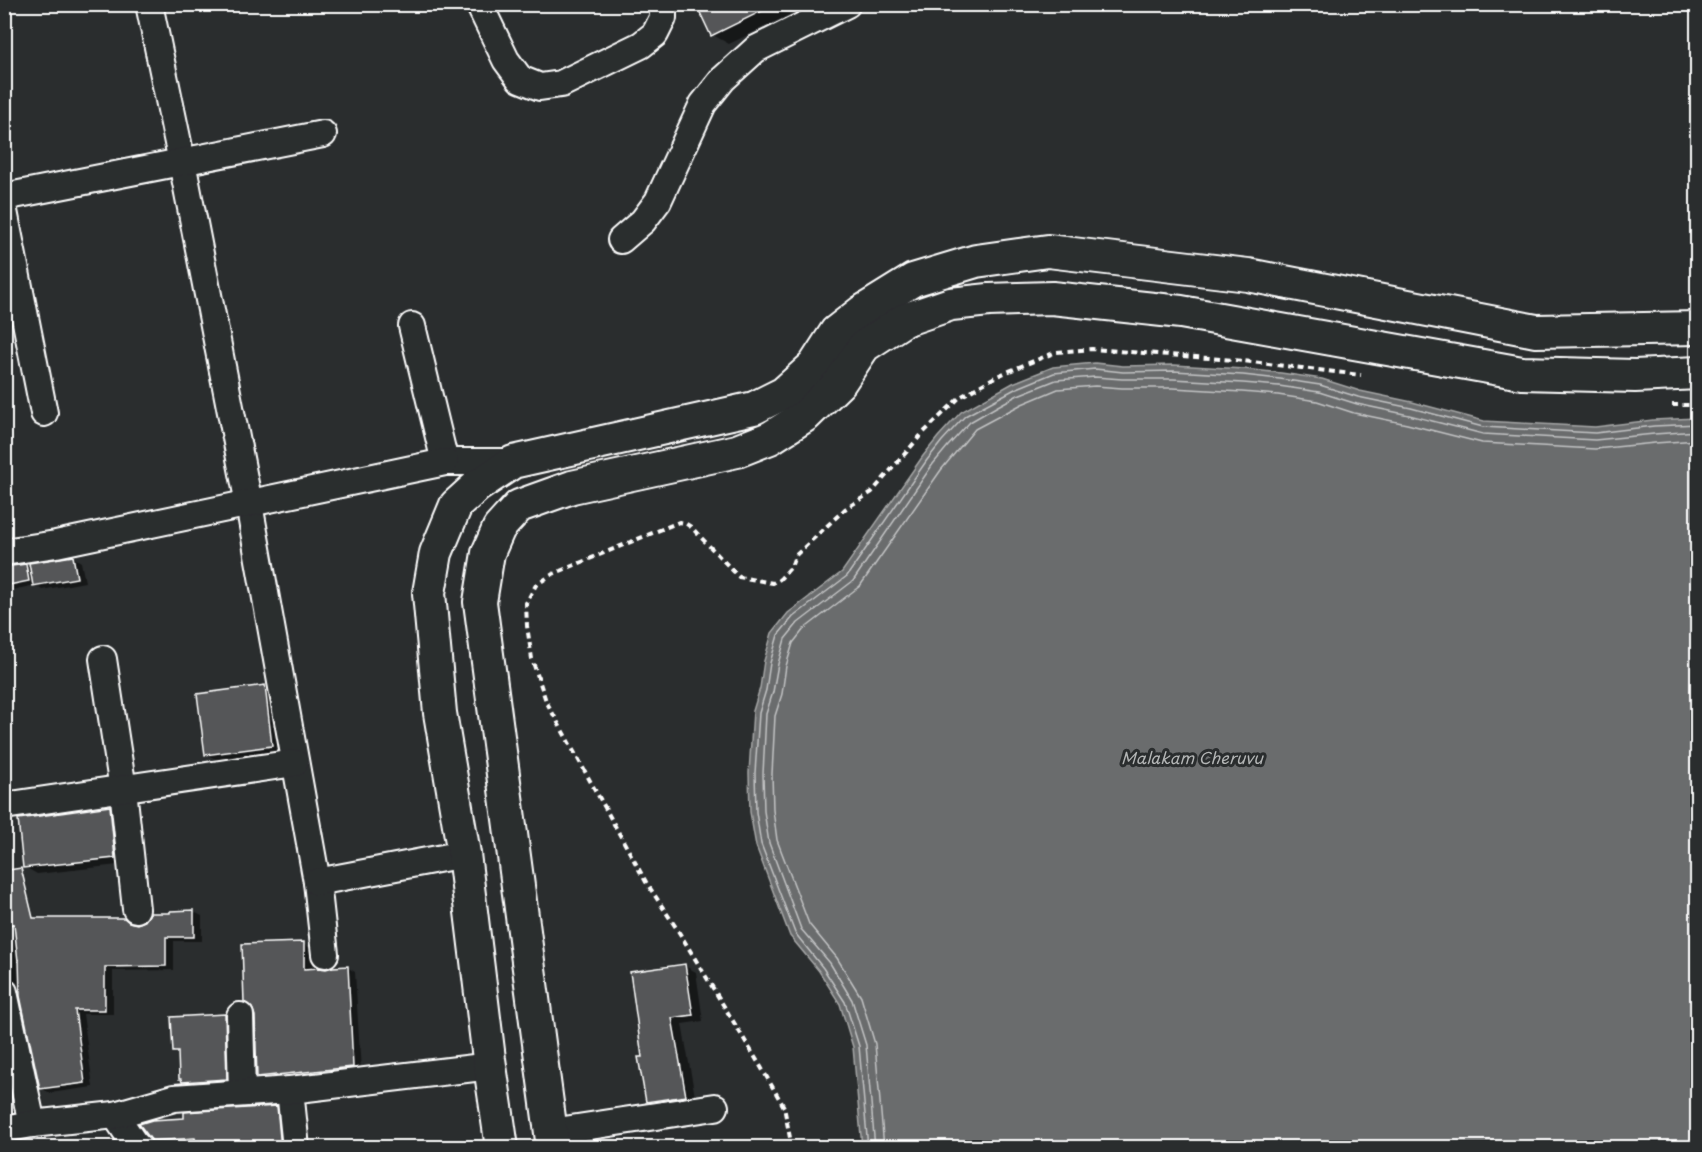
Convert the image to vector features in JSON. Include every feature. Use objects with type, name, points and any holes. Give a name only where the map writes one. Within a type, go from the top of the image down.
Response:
[{"type":"street","points":[[148,4],[182,162],[249,504],[317,882],[325,954]]},
{"type":"street","points":[[479,4],[507,60],[520,79],[540,87],[561,84],[642,45],[655,34],[663,18],[663,4]]},
{"type":"street","points":[[621,240],[643,221],[658,201],[703,104],[723,79],[756,49],[847,4]]},
{"type":"street","points":[[4,197],[323,134]]},
{"type":"street","points":[[4,211],[44,413]]},
{"type":"street","points":[[715,1107],[552,1140],[480,602],[488,553],[498,528],[519,506],[572,487],[737,451],[770,438],[806,415],[840,382],[864,346],[898,307],[913,280],[976,261],[1048,251],[1248,275],[1536,331],[1698,328]]},
{"type":"street","points":[[4,552],[56,544],[445,462],[513,462],[754,408],[784,393],[814,366],[836,332],[863,311],[898,307],[1052,298],[1181,312],[1522,372],[1635,376],[1698,373]]},
{"type":"street","points":[[412,326],[445,462]]},
{"type":"street","points":[[754,408],[770,438]]},
{"type":"street","points":[[502,1148],[464,854],[440,714],[429,594],[436,553],[456,506],[477,486],[513,462]]},
{"type":"street","points":[[103,659],[123,789],[136,909]]},
{"type":"street","points":[[4,807],[295,763]]},
{"type":"street","points":[[317,882],[464,854]]},
{"type":"street","points":[[4,992],[32,1124]]},
{"type":"street","points":[[240,1016],[242,1093]]},
{"type":"street","points":[[4,1129],[115,1115],[174,1098],[290,1090],[490,1066]]},
{"type":"street","points":[[290,1090],[296,1148]]},
{"type":"street","points":[[115,1115],[139,1148]]},
{"type":"path","points":[[792,1148],[784,1107],[762,1067],[646,882],[546,701],[532,659],[526,626],[526,603],[536,585],[553,574],[679,522],[691,527],[738,577],[773,583],[791,567],[795,556],[845,510],[872,492],[921,435],[960,397],[997,376],[1056,352],[1092,349],[1234,360],[1367,376]]},
{"type":"path","points":[[1663,405],[1698,405]]},
{"type":"water","name":"Malakam Cheruvu","points":[[1095,363],[1123,366],[1174,365],[1244,369],[1322,379],[1360,391],[1484,421],[1595,427],[1653,420],[1697,418],[1697,1147],[862,1147],[853,1047],[840,1004],[819,971],[790,936],[756,846],[750,812],[749,773],[753,711],[772,633],[788,613],[842,572],[923,456],[961,412],[1013,383],[1053,367]]},
{"type":"building","points":[[696,4],[776,4],[711,36]]},
{"type":"building","points":[[73,556],[77,578],[33,586],[29,563]]},
{"type":"building","points":[[26,564],[29,581],[4,586],[4,567]]},
{"type":"building","points":[[265,685],[272,746],[205,755],[197,694]]},
{"type":"building","points":[[110,806],[115,858],[23,868],[18,819]]},
{"type":"building","points":[[21,868],[33,918],[124,918],[137,924],[145,921],[150,913],[194,910],[194,937],[166,937],[166,966],[105,967],[105,1010],[75,1010],[85,1083],[40,1089],[20,996],[19,960],[14,924],[4,926],[4,879],[9,878],[9,870]]},
{"type":"building","points":[[304,942],[304,969],[348,966],[353,1067],[257,1077],[255,1016],[252,1008],[244,1002],[242,944]]},
{"type":"building","points":[[685,964],[693,1015],[672,1018],[686,1096],[646,1102],[638,1057],[642,1057],[630,972]]},
{"type":"building","points":[[225,1014],[227,1079],[182,1082],[179,1079],[178,1052],[173,1052],[171,1017]]},
{"type":"building","points":[[277,1106],[281,1148],[197,1148],[195,1138],[152,1141],[139,1124],[152,1120],[184,1118],[184,1112]]}]
